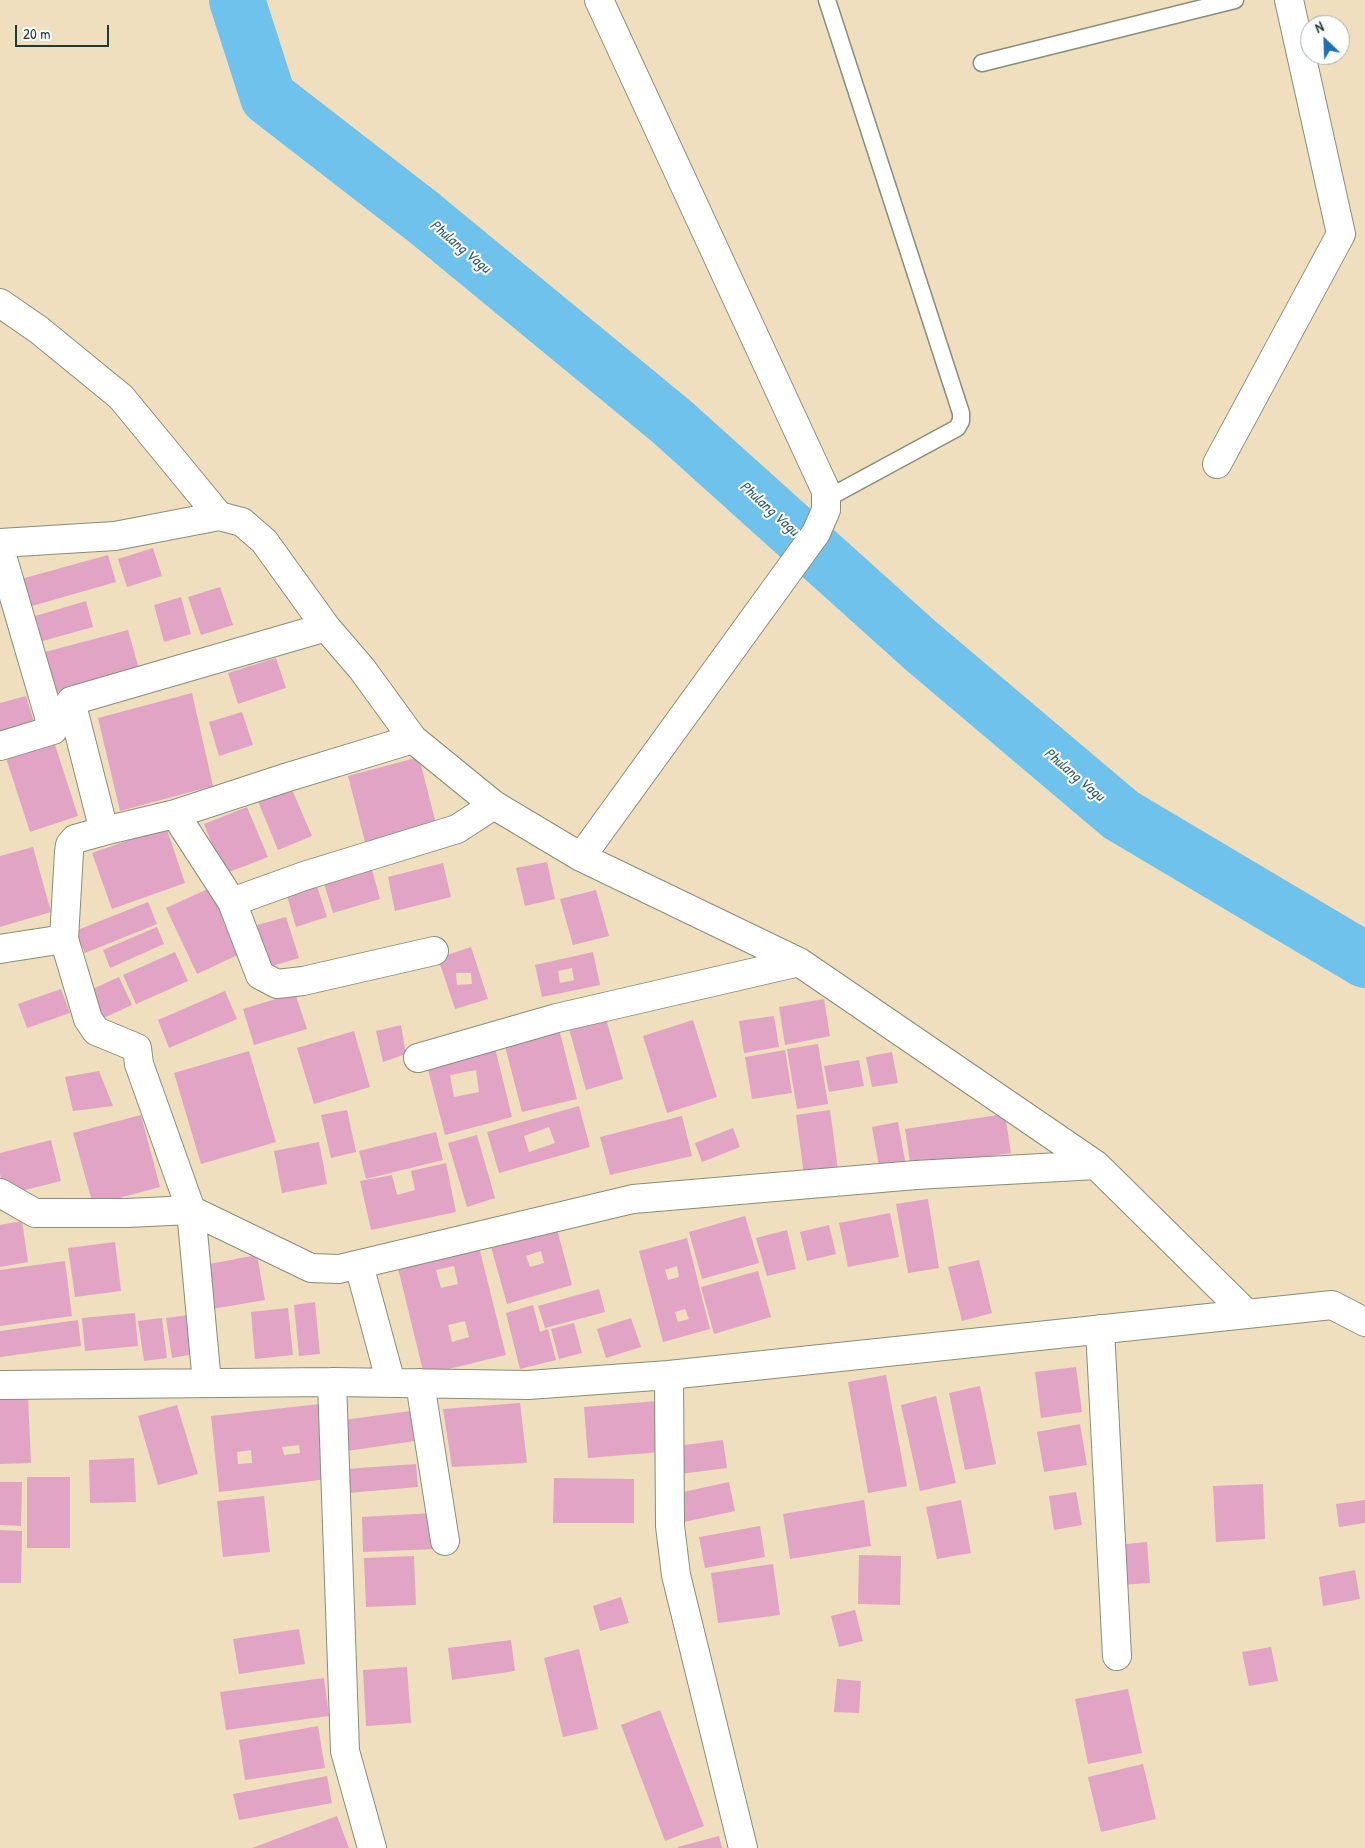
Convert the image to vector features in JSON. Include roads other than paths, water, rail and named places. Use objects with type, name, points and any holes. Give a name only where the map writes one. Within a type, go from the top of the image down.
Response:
[{"type":"street","points":[[581,857],[816,533],[826,510],[826,491],[822,482],[599,0]]},
{"type":"street","points":[[1217,464],[1341,234],[1289,0]]},
{"type":"street","points":[[1,299],[121,397],[219,516]]},
{"type":"street","points":[[0,543],[115,536],[219,516],[242,522],[264,541],[326,628],[362,669],[413,739],[494,805],[581,857],[799,962],[1096,1165],[1247,1314]]},
{"type":"street","points":[[0,549],[53,730]]},
{"type":"street","points":[[0,746],[53,730],[71,701],[326,628]]},
{"type":"street","points":[[71,701],[104,830]]},
{"type":"street","points":[[206,1383],[191,1210],[139,1064],[136,1048],[96,1031],[88,1019],[64,939],[70,845],[75,839],[104,830],[175,814],[413,739]]},
{"type":"street","points":[[232,902],[304,876],[457,829],[494,805]]},
{"type":"street","points":[[175,814],[232,902],[260,975],[277,984],[325,977],[434,951]]},
{"type":"street","points":[[0,950],[64,939]]},
{"type":"street","points":[[418,1058],[558,1018],[799,962]]},
{"type":"street","points":[[0,1193],[35,1213],[127,1213],[191,1210],[311,1268],[339,1269],[633,1199],[916,1176],[1096,1165]]},
{"type":"street","points":[[359,1265],[391,1383]]},
{"type":"street","points":[[0,1386],[332,1382],[528,1385],[669,1375],[1332,1305],[1365,1322]]},
{"type":"street","points":[[1100,1329],[1117,1656]]},
{"type":"street","points":[[669,1375],[670,1526],[676,1575],[743,1848]]},
{"type":"street","points":[[332,1382],[345,1751],[372,1848]]},
{"type":"street","points":[[420,1383],[445,1541]]},
{"type":"lane","points":[[826,499],[957,428],[961,421],[961,413],[827,0]]},
{"type":"lane","points":[[982,63],[1235,0]]},
{"type":"waterway","name":"Phulang Vagu","points":[[237,0],[268,97],[423,217],[671,421],[920,645],[1121,815],[1365,960]]}]
